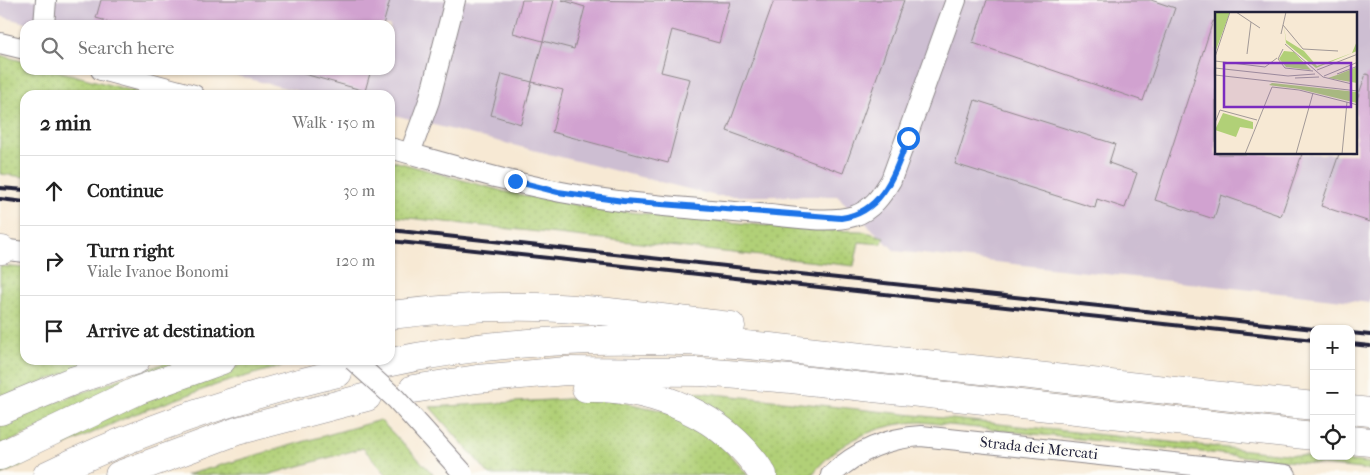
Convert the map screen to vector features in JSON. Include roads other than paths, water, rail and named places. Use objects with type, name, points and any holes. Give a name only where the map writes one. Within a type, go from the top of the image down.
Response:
[{"type":"highway","points":[[395,315],[491,307],[599,311],[815,337],[901,359],[939,365]]},
{"type":"highway","points":[[395,361],[441,353],[523,344],[658,339],[748,344],[1310,406]]},
{"type":"highway","points":[[0,411],[75,380],[121,365]]},
{"type":"highway","points":[[0,456],[139,390],[208,365]]},
{"type":"highway","points":[[47,475],[109,446],[186,417],[345,366]]},
{"type":"highway","points":[[763,475],[744,451],[713,424],[678,404],[641,393],[600,388],[520,392],[452,392],[413,389],[485,378],[566,371],[701,372],[791,379],[1310,436]]},
{"type":"highway","points":[[119,475],[237,431],[367,397]]},
{"type":"highway","points":[[1355,410],[1370,412]]},
{"type":"highway","points":[[1355,440],[1370,442]]},
{"type":"street","points":[[44,20],[46,0]]},
{"type":"street","points":[[410,153],[429,101],[456,0]]},
{"type":"street","points":[[395,149],[538,187],[608,200],[821,218],[849,218],[865,211],[878,200],[894,174],[956,0]]},
{"type":"street","points":[[0,43],[20,49]]},
{"type":"street","points":[[120,75],[176,90]]},
{"type":"street","points":[[345,366],[396,399],[464,474]]},
{"type":"street","name":"Strada dei Mercati","points":[[831,475],[855,456],[872,447],[899,439],[921,436],[1286,475]]},
{"type":"street","name":"Strada dei Mercati","points":[[851,475],[881,458],[917,449],[944,450],[1174,475]]},
{"type":"railway","points":[[0,188],[20,190]]},
{"type":"railway","points":[[0,199],[20,201]]},
{"type":"railway","points":[[395,231],[1310,329]]},
{"type":"railway","points":[[395,242],[1310,340]]},
{"type":"railway","points":[[1355,333],[1370,335]]},
{"type":"railway","points":[[1355,344],[1370,346]]}]
